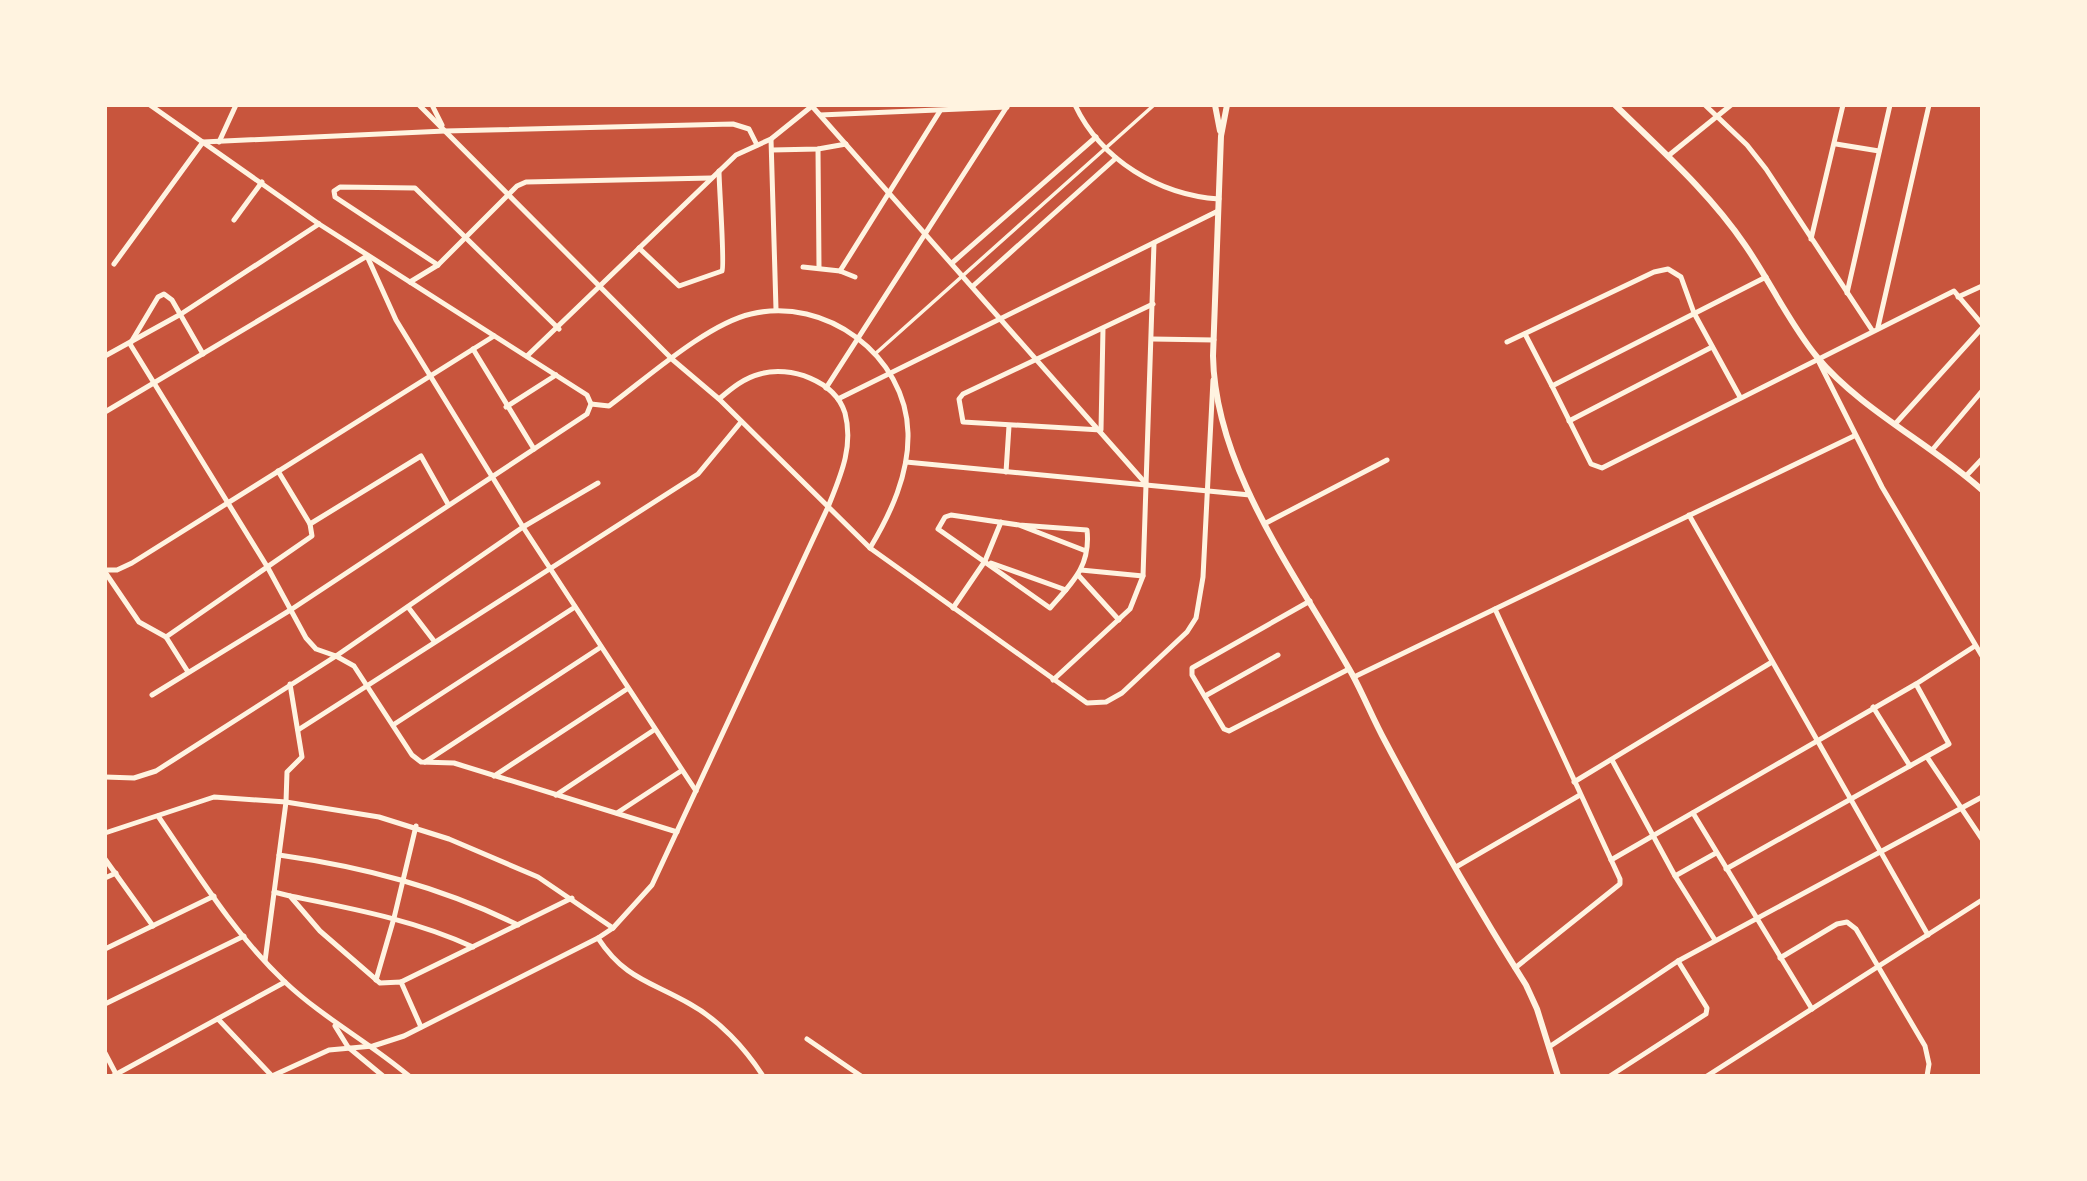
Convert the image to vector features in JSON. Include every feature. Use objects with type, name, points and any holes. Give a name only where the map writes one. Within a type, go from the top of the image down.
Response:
[{"type":"street","points":[[150,105],[318,224],[587,395],[591,404],[587,414],[493,477],[292,609],[152,695]]},
{"type":"street","points":[[219,142],[236,105]]},
{"type":"street","points":[[419,105],[599,288],[673,360],[719,399],[870,548],[1087,703],[1106,702],[1122,694],[1187,632],[1196,618],[1201,600],[1214,372],[1221,136],[1227,105]]},
{"type":"street","points":[[432,105],[445,131]]},
{"type":"street","points":[[1075,105],[1083,121],[1116,159],[1170,190],[1219,200]]},
{"type":"street","points":[[875,354],[1154,105]]},
{"type":"street","points":[[1215,105],[1221,136]]},
{"type":"street","points":[[1615,105],[1725,217],[1766,277],[1817,357],[1854,436],[1982,656]]},
{"type":"street","points":[[1705,105],[1757,157],[1871,330]]},
{"type":"street","points":[[1668,156],[1731,105]]},
{"type":"street","points":[[1811,239],[1836,144],[1843,105]]},
{"type":"street","points":[[1847,293],[1890,105]]},
{"type":"street","points":[[1878,327],[1929,105]]},
{"type":"street","points":[[527,356],[559,329],[719,171],[743,150],[771,139],[812,106],[1147,485]]},
{"type":"street","points":[[820,115],[1008,106]]},
{"type":"street","points":[[827,388],[1008,106]]},
{"type":"street","points":[[840,271],[940,111]]},
{"type":"street","points":[[203,142],[445,131],[733,124],[749,129],[757,145]]},
{"type":"street","points":[[953,263],[1097,137]]},
{"type":"street","points":[[771,139],[776,309]]},
{"type":"street","points":[[114,264],[203,142]]},
{"type":"street","points":[[772,150],[818,149],[846,144]]},
{"type":"street","points":[[1836,144],[1879,151]]},
{"type":"street","points":[[818,149],[819,267]]},
{"type":"street","points":[[973,286],[1116,159]]},
{"type":"street","points":[[639,248],[679,286],[722,271],[725,264],[720,239],[719,171]]},
{"type":"street","points":[[410,282],[438,265],[517,186],[534,180],[712,178]]},
{"type":"street","points":[[234,220],[262,182]]},
{"type":"street","points":[[438,265],[358,215],[335,197],[334,191],[340,187],[415,188],[559,329]]},
{"type":"street","points":[[838,399],[1218,211]]},
{"type":"street","points":[[105,356],[181,314],[318,224]]},
{"type":"street","points":[[1053,680],[1119,620],[1135,600],[1143,576],[1154,243]]},
{"type":"street","points":[[105,412],[367,256]]},
{"type":"street","points":[[367,256],[396,320],[523,527],[696,791]]},
{"type":"street","points":[[803,267],[840,271],[855,277]]},
{"type":"street","points":[[1507,342],[1654,272],[1668,269],[1681,277],[1694,313],[1740,397]]},
{"type":"street","points":[[1552,386],[1766,277]]},
{"type":"street","points":[[1958,297],[1982,286]]},
{"type":"street","points":[[1525,334],[1591,464],[1602,468],[1954,290],[1982,326],[1896,423]]},
{"type":"street","points":[[131,344],[161,295],[169,296],[203,354]]},
{"type":"street","points":[[1101,430],[963,422],[961,395],[1153,304]]},
{"type":"street","points":[[591,404],[609,406],[722,324],[776,309],[823,318],[858,338],[875,354],[888,373],[906,416],[906,462],[894,499],[870,548]]},
{"type":"street","points":[[1101,430],[1103,328]]},
{"type":"street","points":[[188,672],[166,637],[139,622],[105,571],[117,570],[132,563],[494,336]]},
{"type":"street","points":[[1152,338],[1214,340]]},
{"type":"street","points":[[131,344],[225,503],[268,568],[306,638],[316,649],[337,656],[354,666],[412,755],[425,762],[454,764],[677,832]]},
{"type":"street","points":[[1569,421],[1712,347]]},
{"type":"street","points":[[473,349],[534,449]]},
{"type":"street","points":[[1817,357],[1982,490]]},
{"type":"street","points":[[1214,372],[1222,420],[1250,495],[1354,677],[1384,740],[1537,1009],[1558,1076]]},
{"type":"street","points":[[218,1019],[272,1076],[320,1053],[348,1047],[373,1046],[421,1027],[598,938],[613,928],[652,885],[828,507],[847,450],[844,412],[838,399],[815,380],[791,373],[762,373],[736,384],[719,399]]},
{"type":"street","points":[[506,407],[556,375]]},
{"type":"street","points":[[1933,449],[1982,391]]},
{"type":"street","points":[[298,730],[698,474],[741,422]]},
{"type":"street","points":[[1006,472],[1009,426]]},
{"type":"street","points":[[1354,677],[1854,436]]},
{"type":"street","points":[[310,524],[421,456],[448,505]]},
{"type":"street","points":[[1966,476],[1982,458]]},
{"type":"street","points":[[1266,523],[1387,460]]},
{"type":"street","points":[[906,462],[1250,495]]},
{"type":"street","points":[[166,637],[312,536],[310,524],[278,471]]},
{"type":"street","points":[[106,775],[134,778],[156,771],[337,656],[523,527],[598,483]]},
{"type":"street","points":[[951,514],[1001,523],[1087,530],[1086,551],[1080,573],[1050,608],[940,531],[939,527],[945,517],[951,514]]},
{"type":"street","points":[[1689,515],[1928,935]]},
{"type":"street","points":[[953,608],[985,561],[1001,523]]},
{"type":"street","points":[[1018,525],[1086,551]]},
{"type":"street","points":[[985,561],[1066,590]]},
{"type":"street","points":[[1080,573],[1143,576]]},
{"type":"street","points":[[1080,573],[1119,620]]},
{"type":"street","points":[[1310,601],[1192,668],[1192,675],[1229,731],[1349,669]]},
{"type":"street","points":[[408,607],[435,641]]},
{"type":"street","points":[[393,725],[575,607]]},
{"type":"street","points":[[1495,609],[1620,884],[1515,968]]},
{"type":"street","points":[[1611,860],[1916,684],[1975,646]]},
{"type":"street","points":[[425,762],[601,648]]},
{"type":"street","points":[[1205,696],[1278,655]]},
{"type":"street","points":[[1574,782],[1772,662]]},
{"type":"street","points":[[265,961],[286,802],[287,772],[302,757],[290,684]]},
{"type":"street","points":[[1726,869],[1949,744],[1916,684]]},
{"type":"street","points":[[494,776],[627,689]]},
{"type":"street","points":[[1873,707],[1910,766]]},
{"type":"street","points":[[556,794],[654,730]]},
{"type":"street","points":[[1927,757],[1982,839]]},
{"type":"street","points":[[1612,760],[1675,876],[1715,940]]},
{"type":"street","points":[[617,813],[681,771]]},
{"type":"street","points":[[1457,867],[1580,795]]},
{"type":"street","points":[[105,833],[214,797],[286,802],[416,826],[492,855],[538,877],[613,928]]},
{"type":"street","points":[[1549,1047],[1678,961],[1982,797]]},
{"type":"street","points":[[1693,813],[1812,1009]]},
{"type":"street","points":[[158,816],[244,936],[285,982],[333,1023],[373,1046],[409,1076]]},
{"type":"street","points":[[376,981],[416,826]]},
{"type":"street","points":[[1675,876],[1716,853]]},
{"type":"street","points":[[279,855],[354,867],[404,879],[452,894],[518,925]]},
{"type":"street","points":[[105,859],[153,926]]},
{"type":"street","points":[[105,878],[116,873]]},
{"type":"street","points":[[274,892],[394,918],[439,932],[473,947]]},
{"type":"street","points":[[105,950],[214,896]]},
{"type":"street","points":[[290,896],[320,931],[376,981],[388,985],[401,982],[572,898]]},
{"type":"street","points":[[1707,1076],[1982,900]]},
{"type":"street","points":[[1780,958],[1837,924],[1847,922],[1856,929],[1925,1046],[1929,1064],[1927,1076]]},
{"type":"street","points":[[105,1004],[244,936]]},
{"type":"street","points":[[598,938],[620,967],[691,1004],[708,1017],[749,1054],[763,1076]]},
{"type":"street","points":[[1610,1076],[1706,1014],[1707,1008],[1678,961]]},
{"type":"street","points":[[105,1053],[114,1075],[285,982]]},
{"type":"street","points":[[401,982],[421,1027]]},
{"type":"street","points":[[333,1023],[348,1047],[383,1076]]},
{"type":"street","points":[[807,1039],[861,1076]]}]
